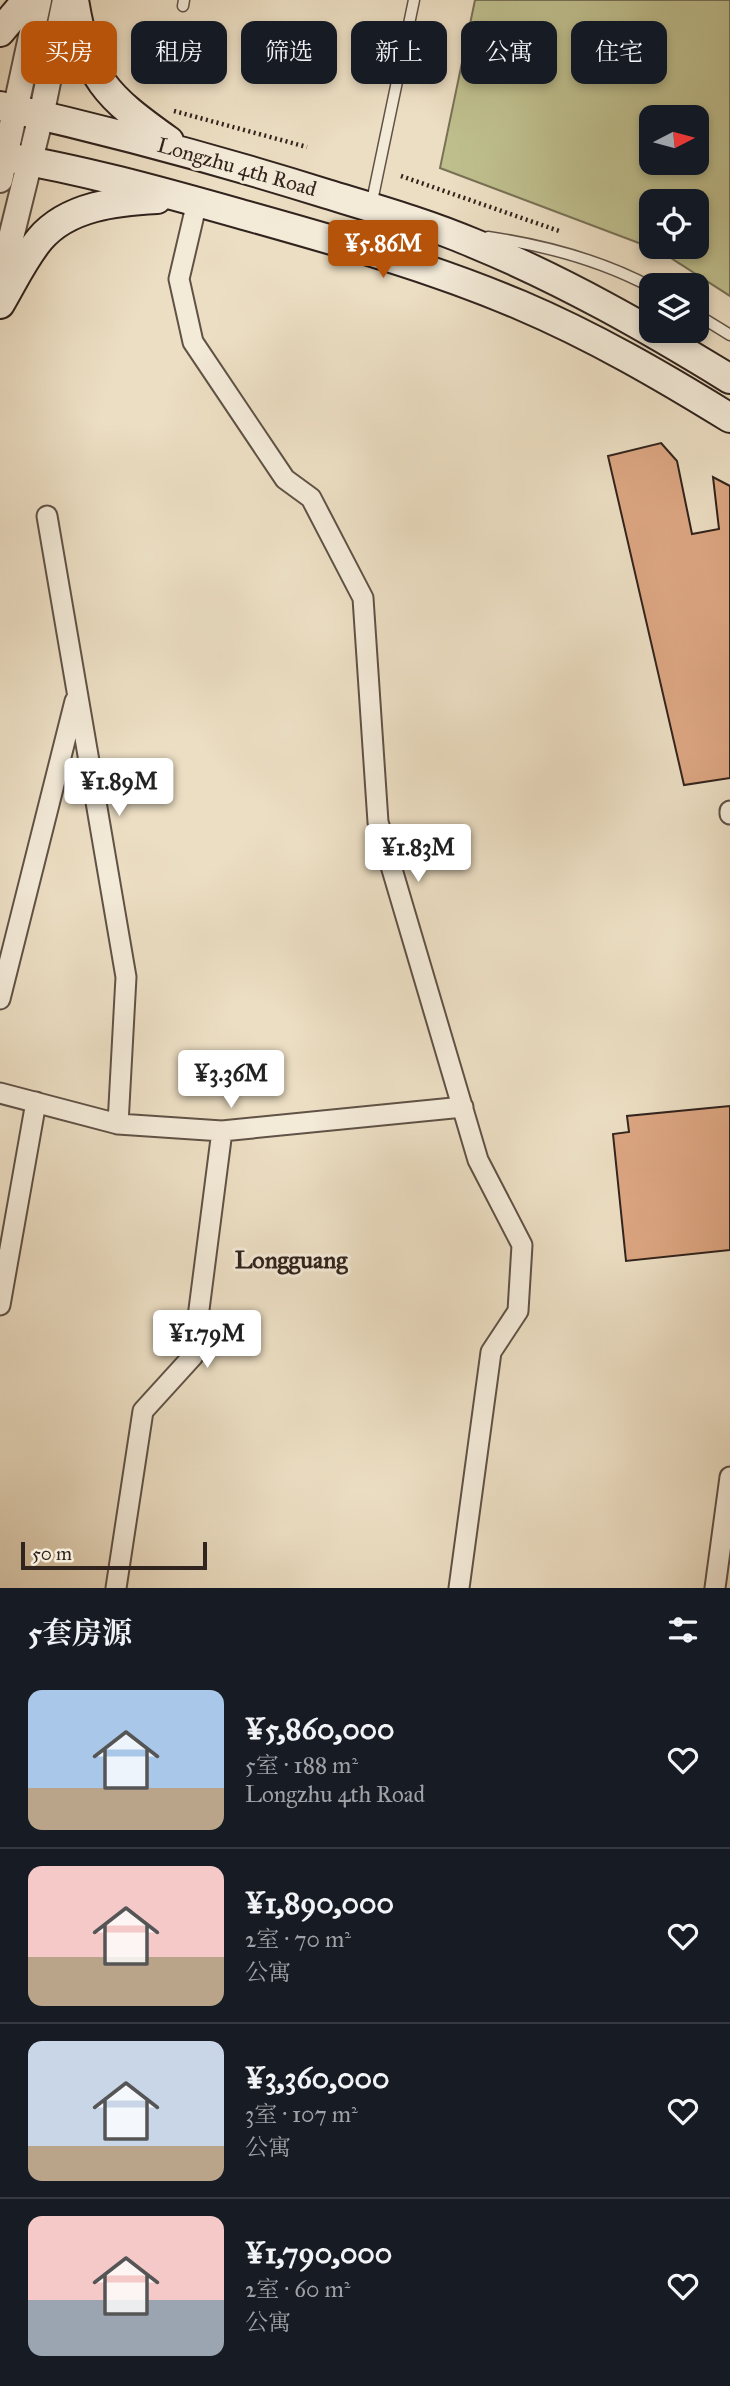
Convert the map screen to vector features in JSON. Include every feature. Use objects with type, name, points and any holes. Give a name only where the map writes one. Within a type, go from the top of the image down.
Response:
[{"type":"main road","points":[[0,32],[27,0]]},
{"type":"main road","points":[[74,0],[85,53],[96,75],[110,94],[183,150]]},
{"type":"main road","name":"Longzhu 4th Road","points":[[19,111],[183,150],[446,232],[524,265],[593,299],[647,328],[730,379]]},
{"type":"main road","name":"Longzhu 4th Road","points":[[9,163],[197,202],[371,251],[484,290],[597,341],[659,374],[730,418]]},
{"type":"main road","points":[[0,304],[42,236],[66,218],[107,204],[128,201],[158,199],[197,202]]},
{"type":"street","points":[[0,282],[9,163],[39,0]]},
{"type":"street","points":[[19,111],[65,0]]},
{"type":"street","points":[[197,202],[179,279],[193,342],[285,479],[311,498],[363,598],[378,822],[478,1160],[522,1245],[518,1311],[491,1352],[459,1588]]},
{"type":"street","points":[[47,516],[126,977],[118,1124]]},
{"type":"street","points":[[0,999],[77,691]]},
{"type":"street","points":[[0,1093],[118,1124],[222,1131],[463,1107]]},
{"type":"street","points":[[0,1305],[36,1102]]},
{"type":"street","points":[[116,1588],[143,1411],[192,1356],[222,1131]]},
{"type":"street","points":[[715,1588],[730,1477]]},
{"type":"lane","points":[[371,207],[414,0]]},
{"type":"lane","points":[[446,232],[493,238],[577,258],[639,281]]},
{"type":"lane","points":[[709,322],[730,335]]},
{"type":"path","points":[[168,109],[307,147]]},
{"type":"path","points":[[401,176],[574,237]]},
{"type":"green space","points":[[475,0],[730,0],[730,296],[709,282],[709,273],[694,273],[672,259],[709,259],[709,189],[639,189],[639,243],[440,168],[461,67],[461,84],[557,84],[557,21],[471,21]]},
{"type":"building","points":[[661,443],[677,461],[692,534],[719,529],[713,477],[730,486],[730,778],[684,785],[608,456]]},
{"type":"building","points":[[730,1106],[730,1250],[626,1261],[613,1134],[629,1132],[627,1116]]},
{"type":"district","name":"Longguang","points":[[291,1260]]}]
